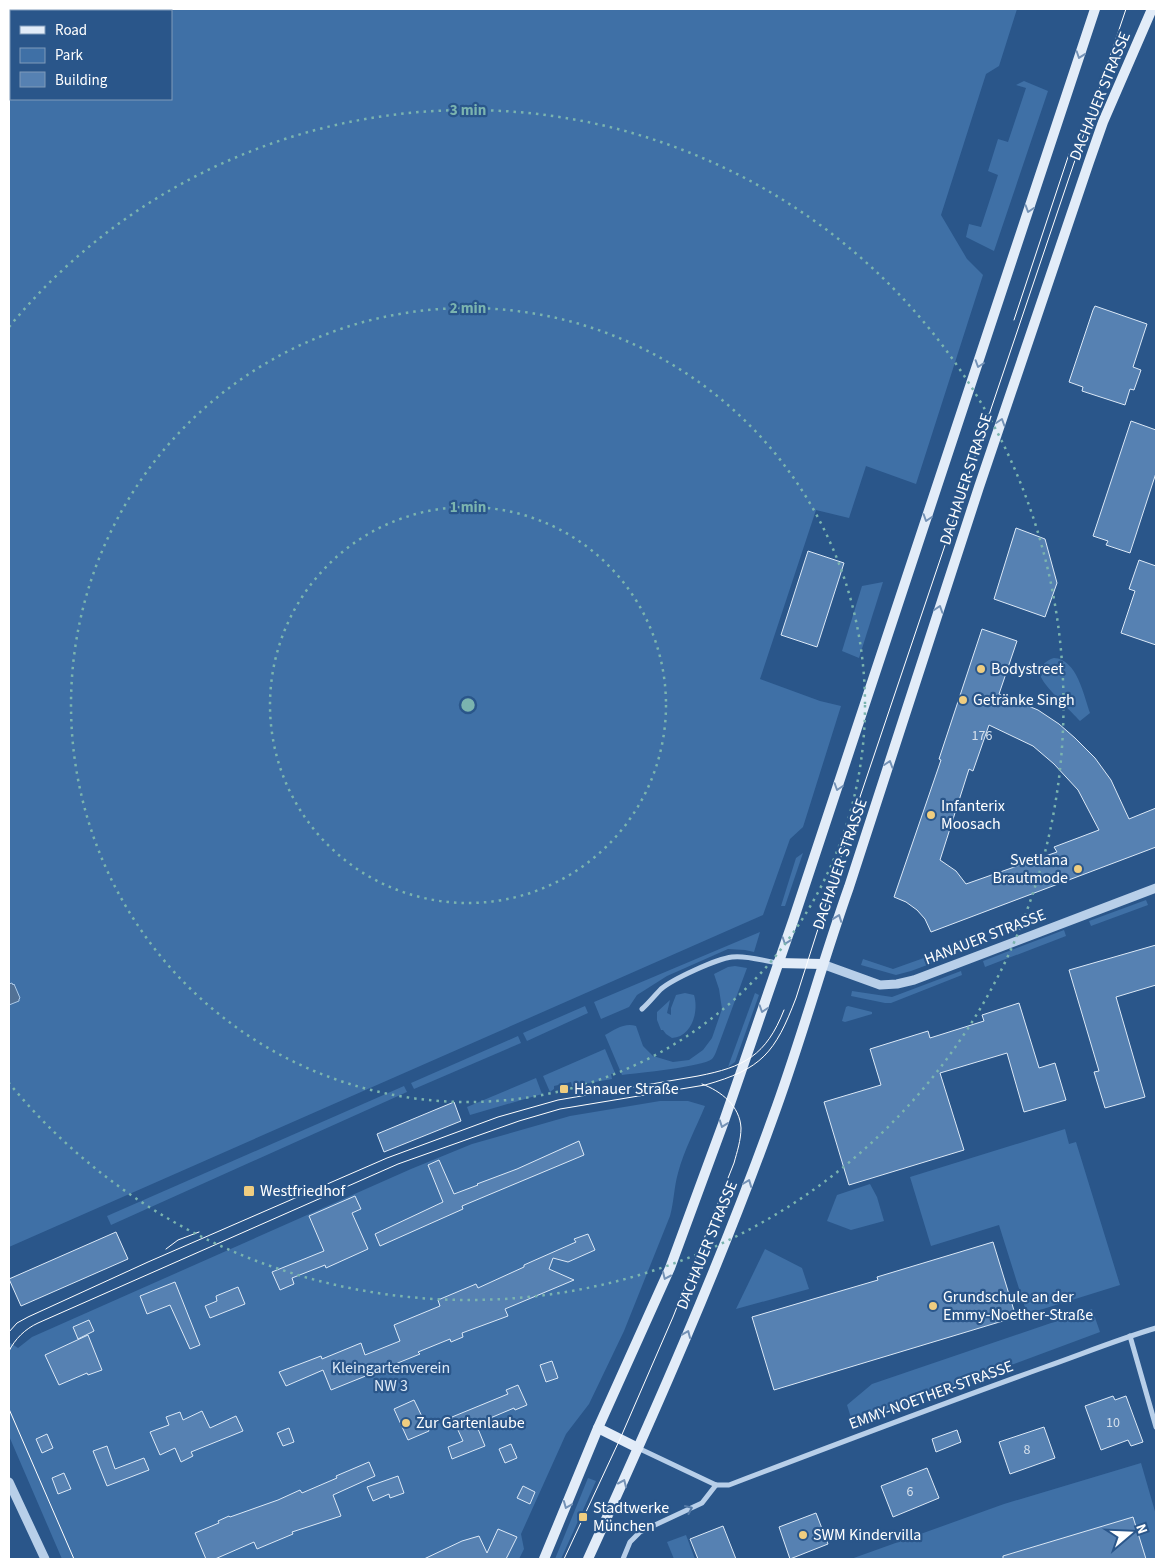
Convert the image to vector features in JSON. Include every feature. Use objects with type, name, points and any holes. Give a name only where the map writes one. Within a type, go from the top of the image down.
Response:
[{"type":"main road","name":"DACHAUER STRASSE","points":[[544,1559],[598,1428],[670,1268],[723,1124],[1009,272],[1095,9]]},
{"type":"main road","name":"DACHAUER STRASSE","points":[[588,1559],[638,1448],[723,1248],[774,1116],[822,964],[1098,138],[1152,9]]},
{"type":"main road","points":[[778,963],[822,964]]},
{"type":"main road","points":[[598,1428],[638,1448]]},
{"type":"street","name":"HANAUER STRASSE","points":[[822,964],[880,985],[897,984],[922,977],[1156,888]]},
{"type":"street","points":[[642,1009],[662,988],[686,974],[723,959],[732,957],[778,963]]},
{"type":"street","name":"EMMY-NOETHER-STRASSE","points":[[716,1485],[728,1485],[845,1440],[1156,1328]]},
{"type":"street","points":[[1130,1336],[1156,1427]]},
{"type":"street","points":[[623,1559],[630,1542],[640,1532],[702,1503],[716,1485],[638,1448]]},
{"type":"street","points":[[9,1482],[44,1559]]},
{"type":"green space","name":"Westfriedhof","points":[[9,9],[1017,9],[999,66],[986,74],[941,215],[967,259],[983,275],[916,484],[866,466],[849,518],[816,510],[760,679],[820,701],[841,706],[803,827],[790,839],[763,915],[9,1247]]},
{"type":"green space","points":[[1024,81],[1048,91],[994,251],[966,237],[969,224],[981,227],[998,175],[988,171],[998,139],[1008,142],[1026,88],[1016,85]]},
{"type":"green space","points":[[883,582],[859,658],[842,651],[862,586]]},
{"type":"green space","points":[[1054,658],[1062,660],[1074,671],[1082,688],[1090,713],[1080,721],[1042,679],[1040,672],[1042,666]]},
{"type":"green space","points":[[803,853],[785,906],[781,906],[796,858]]},
{"type":"green space","points":[[1146,900],[1148,905],[1091,926],[1089,921]]},
{"type":"green space","points":[[1064,930],[1066,936],[985,967],[983,961]]},
{"type":"green space","points":[[760,932],[754,952],[728,949],[667,976],[637,995],[629,1007],[601,1019],[594,1002]]},
{"type":"green space","points":[[935,954],[938,961],[896,975],[861,965],[863,959],[893,969]]},
{"type":"green space","points":[[728,967],[747,968],[712,1059],[696,1065],[622,1075],[605,1035],[624,1026],[636,1026],[643,1046],[653,1056],[673,1062],[689,1060],[703,1050],[712,1038],[722,1009],[719,989],[714,974]]},
{"type":"green space","points":[[961,971],[962,975],[891,1003],[851,996],[852,991],[892,997]]},
{"type":"green space","points":[[685,993],[694,995],[695,1015],[685,1033],[679,1037],[672,1038],[661,1030],[657,1020],[657,1012],[670,1000],[667,1013],[671,1015],[671,1008],[676,995]]},
{"type":"green space","points":[[755,993],[759,995],[735,1062],[728,1067]]},
{"type":"green space","points":[[585,1006],[588,1013],[527,1041],[523,1033]]},
{"type":"green space","points":[[848,1006],[872,1012],[872,1014],[845,1022],[842,1021]]},
{"type":"green space","points":[[518,1036],[521,1043],[414,1089],[411,1083]]},
{"type":"green space","points":[[605,1049],[615,1073],[611,1074],[612,1079],[572,1086],[571,1082],[554,1086],[554,1089],[550,1092],[543,1076]]},
{"type":"green space","points":[[536,1078],[542,1094],[470,1115],[467,1107]]},
{"type":"green space","points":[[404,1086],[407,1092],[111,1225],[107,1216]]},
{"type":"green space","name":"Kleingartenverein NW 3","points":[[660,1101],[688,1101],[705,1106],[681,1164],[670,1216],[624,1331],[589,1404],[566,1434],[521,1534],[524,1549],[519,1559],[62,1559],[9,1436],[9,1342],[18,1348],[32,1337],[411,1169],[472,1144],[570,1116]]},
{"type":"green space","points":[[1065,1129],[1069,1144],[1076,1142],[1120,1285],[1027,1314],[999,1225],[931,1246],[910,1177]]},
{"type":"green space","points":[[870,1184],[877,1197],[884,1221],[851,1230],[827,1221],[837,1195]]},
{"type":"green space","points":[[765,1249],[802,1268],[809,1289],[736,1309]]},
{"type":"green space","points":[[1092,1309],[1100,1332],[853,1424],[847,1405],[872,1384]]},
{"type":"green space","points":[[1141,1463],[1156,1515],[1156,1559],[1146,1559],[1133,1517],[1005,1555],[1006,1559],[851,1559],[1004,1504]]},
{"type":"green space","points":[[588,1478],[596,1481],[561,1559],[555,1559]]},
{"type":"green space","points":[[686,1535],[695,1559],[674,1559],[667,1542]]},
{"type":"shaded area","points":[[12,983],[20,998],[19,1001],[9,1005],[9,984]]},
{"type":"building","points":[[1095,306],[1147,324],[1133,367],[1141,370],[1134,390],[1130,389],[1125,405],[1082,391],[1083,387],[1069,382]]},
{"type":"building","points":[[1131,421],[1156,430],[1156,473],[1130,553],[1106,545],[1108,541],[1093,536]]},
{"type":"building","points":[[1016,528],[1045,539],[1057,583],[1045,617],[994,599]]},
{"type":"building","points":[[808,551],[844,563],[817,647],[781,635]]},
{"type":"building","points":[[1139,560],[1156,566],[1156,645],[1121,633],[1135,591],[1129,589]]},
{"type":"building","points":[[982,629],[1017,641],[999,694],[1038,710],[1059,724],[1075,738],[1095,758],[1111,780],[1129,819],[1156,808],[1156,847],[931,932],[925,919],[917,910],[906,902],[894,897],[941,760],[939,759]],"holes":[[[989,725],[1033,746],[1054,764],[1078,790],[1099,830],[1054,847],[1057,852],[966,884],[956,871],[940,860],[969,769],[973,771]]]},
{"type":"building","points":[[1156,945],[1156,985],[1116,997],[1145,1097],[1105,1108],[1094,1072],[1099,1071],[1069,970]]},
{"type":"building","points":[[1019,1003],[1039,1068],[1055,1063],[1066,1100],[1024,1112],[1007,1053],[940,1073],[964,1150],[849,1185],[824,1102],[881,1085],[870,1049],[928,1031],[930,1038],[984,1021],[982,1015]]},
{"type":"building","points":[[454,1102],[461,1121],[384,1152],[377,1134]]},
{"type":"building","points":[[579,1141],[584,1155],[462,1206],[463,1209],[380,1246],[375,1234],[443,1202],[428,1165],[439,1160],[454,1194],[517,1169]]},
{"type":"building","points":[[355,1196],[361,1209],[352,1213],[368,1249],[326,1268],[325,1265],[292,1278],[294,1284],[280,1290],[272,1272],[324,1251],[309,1216]]},
{"type":"building","points":[[116,1232],[128,1259],[21,1306],[9,1279]]},
{"type":"building","points":[[588,1234],[595,1250],[568,1262],[553,1258],[549,1269],[574,1280],[505,1309],[508,1316],[462,1333],[463,1337],[451,1342],[450,1339],[418,1352],[420,1354],[331,1390],[323,1370],[286,1386],[279,1372],[321,1356],[322,1359],[361,1343],[365,1355],[400,1341],[394,1325],[440,1306],[438,1300],[476,1284],[478,1288],[576,1242],[574,1239]]},
{"type":"building","points":[[993,1242],[1016,1317],[774,1390],[752,1317],[878,1280],[877,1277]]},
{"type":"building","points":[[175,1282],[200,1345],[190,1349],[170,1305],[147,1314],[140,1296]]},
{"type":"building","points":[[238,1287],[245,1304],[210,1318],[205,1306],[217,1301],[216,1296]]},
{"type":"building","points":[[89,1320],[94,1331],[78,1339],[73,1327]]},
{"type":"building","points":[[88,1335],[102,1370],[88,1375],[87,1373],[59,1385],[45,1355]]},
{"type":"building","points":[[552,1361],[558,1378],[546,1382],[540,1365]]},
{"type":"building","points":[[518,1385],[527,1405],[515,1410],[514,1408],[476,1424],[485,1446],[452,1459],[448,1447],[463,1441],[452,1417],[508,1394],[506,1390]]},
{"type":"building","points":[[1113,1396],[1115,1400],[1126,1396],[1143,1442],[1131,1446],[1128,1440],[1101,1450],[1085,1406]]},
{"type":"building","name":"Zur Gartenlaube","points":[[414,1400],[429,1431],[408,1440],[394,1409]]},
{"type":"building","points":[[202,1411],[210,1428],[236,1416],[243,1431],[191,1452],[193,1456],[181,1462],[175,1448],[160,1455],[150,1432],[169,1425],[166,1417],[180,1412],[183,1420]]},
{"type":"building","points":[[1044,1427],[1055,1458],[1010,1474],[999,1442]]},
{"type":"building","points":[[289,1428],[294,1442],[283,1446],[277,1433]]},
{"type":"building","points":[[957,1430],[961,1442],[936,1452],[932,1439]]},
{"type":"building","points":[[47,1434],[53,1448],[42,1453],[36,1439]]},
{"type":"building","points":[[511,1444],[517,1458],[505,1463],[499,1449]]},
{"type":"building","points":[[107,1446],[115,1469],[144,1458],[149,1470],[107,1486],[93,1451]]},
{"type":"building","points":[[369,1462],[375,1476],[333,1495],[341,1516],[292,1532],[293,1534],[257,1549],[254,1542],[215,1559],[206,1559],[195,1533],[219,1523],[218,1521],[229,1516],[278,1500],[300,1490],[302,1493]]},
{"type":"building","points":[[927,1468],[939,1498],[893,1517],[881,1486]]},
{"type":"building","points":[[64,1473],[71,1489],[58,1494],[52,1478]]},
{"type":"building","points":[[398,1476],[404,1493],[390,1498],[389,1494],[373,1501],[367,1487]]},
{"type":"building","points":[[523,1486],[535,1492],[530,1504],[517,1498]]},
{"type":"building","name":"SWM Kindervilla","points":[[816,1513],[828,1544],[790,1559],[779,1527]]},
{"type":"building","points":[[1133,1517],[1146,1559],[1003,1559],[1003,1556]]},
{"type":"building","points":[[723,1526],[736,1559],[698,1559],[690,1539]]},
{"type":"building","points":[[498,1529],[517,1537],[506,1559],[424,1559],[462,1541],[479,1536],[487,1553]]},
{"type":"tram line","points":[[9,1351],[21,1335],[38,1323],[398,1164],[519,1121],[560,1109],[705,1085],[740,1072],[764,1056],[781,1033],[796,998],[860,797],[1126,9]]},
{"type":"tram line","points":[[1014,320],[1069,154]]},
{"type":"tram line","points":[[9,1332],[17,1323],[28,1317],[148,1262],[387,1158],[498,1117],[558,1100],[698,1076],[741,1063],[761,1049],[777,1026],[784,1010]]},
{"type":"tram line","points":[[564,1559],[620,1439],[673,1317],[739,1146],[740,1120],[733,1106],[722,1095],[702,1084]]},
{"type":"tram line","points":[[166,1249],[178,1240],[199,1232]]},
{"type":"tram line","points":[[9,1409],[74,1559]]},
{"type":"place","name":"Bodystreet","points":[[981,669]]},
{"type":"place","name":"Getränke Singh","points":[[963,700]]},
{"type":"place","name":"Infanterix Moosach","points":[[931,815]]},
{"type":"place","name":"Svetlana Brautmode","points":[[1078,869]]},
{"type":"place","name":"Hanauer Straße","points":[[564,1089]]},
{"type":"place","name":"Westfriedhof","points":[[249,1191]]},
{"type":"place","name":"Grundschule an der Emmy-Noether-Straße","points":[[933,1306]]},
{"type":"place","name":"Zur Gartenlaube","points":[[406,1423]]},
{"type":"place","name":"Stadtwerke München","points":[[583,1517]]},
{"type":"place","name":"SWM Kindervilla","points":[[803,1535]]}]
